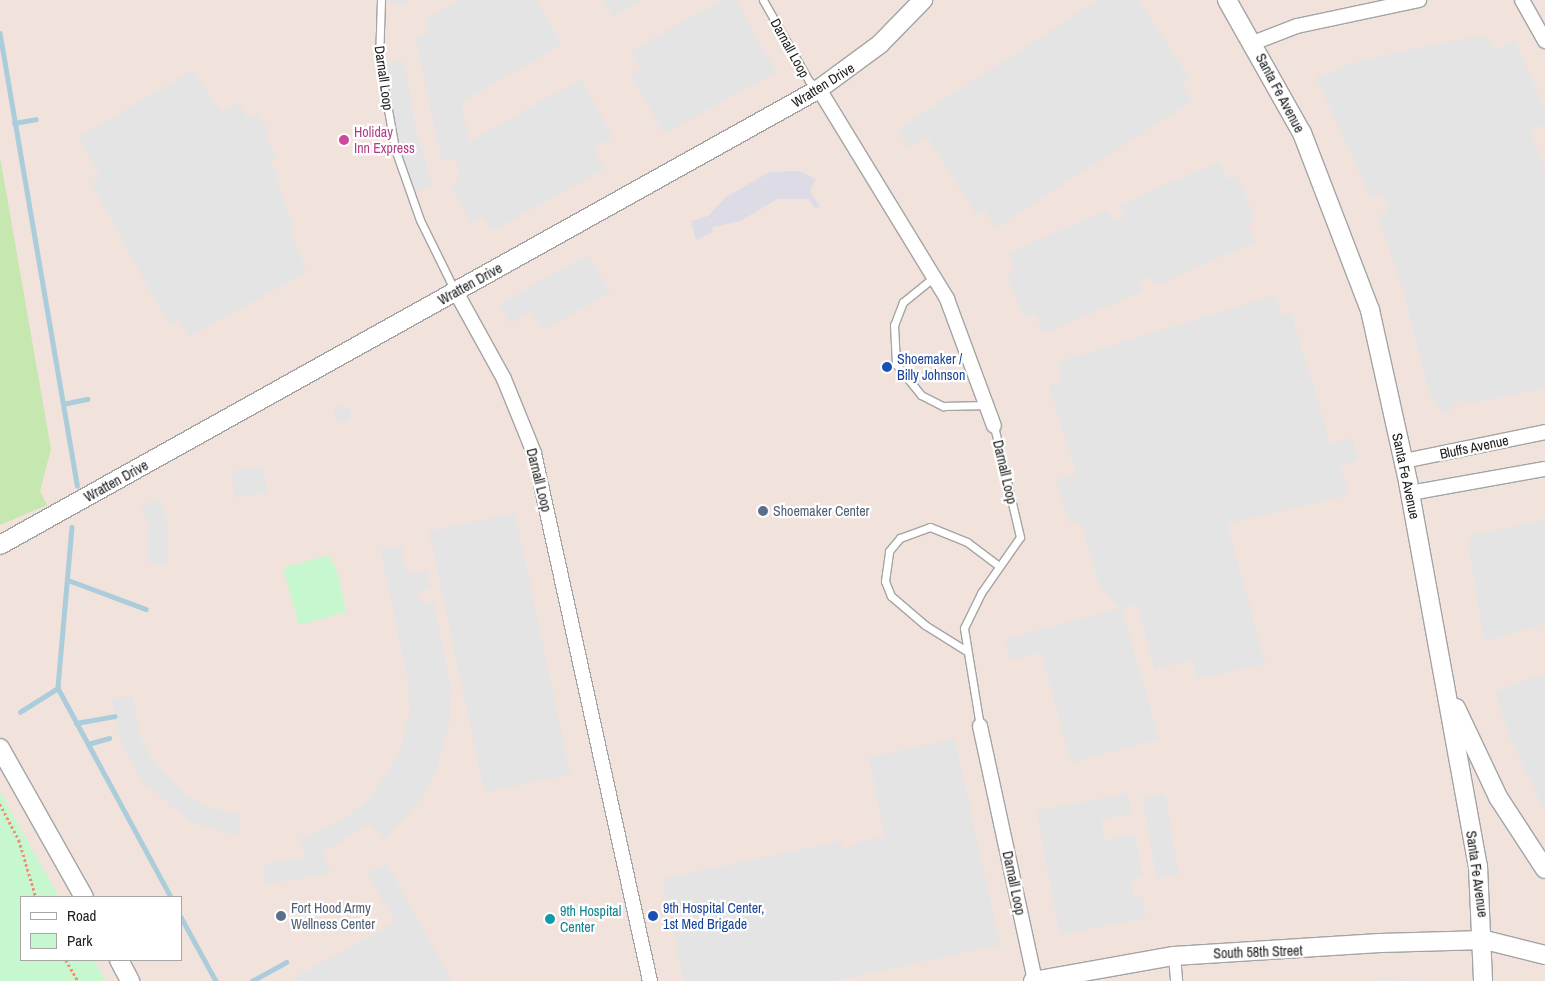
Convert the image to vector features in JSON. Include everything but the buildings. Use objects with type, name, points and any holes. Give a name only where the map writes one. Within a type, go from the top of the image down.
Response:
[{"type":"street","name":"Wratten Drive","points":[[0,545],[819,89],[880,44],[923,0]]},
{"type":"street","name":"Santa Fe Avenue","points":[[1227,0],[1253,42],[1302,134],[1350,248],[1370,310],[1404,461],[1446,682],[1478,866],[1485,940],[1483,981]]},
{"type":"street","points":[[1253,42],[1297,26],[1419,0]]},
{"type":"street","points":[[1522,0],[1545,42]]},
{"type":"street","name":"Darnall Loop","points":[[819,89],[935,277],[994,426]]},
{"type":"street","name":"Darnall Loop","points":[[456,292],[504,379],[534,453],[650,981]]},
{"type":"street","name":"Bluffs Avenue","points":[[1404,461],[1545,432]]},
{"type":"street","points":[[1410,493],[1545,469]]},
{"type":"street","points":[[1446,682],[1495,790],[1545,869]]},
{"type":"street","name":"Darnall Loop","points":[[980,726],[1034,981]]},
{"type":"street","points":[[0,748],[83,896]]},
{"type":"street","name":"South 58th Street","points":[[1034,981],[1174,956],[1485,940],[1545,955]]},
{"type":"street","points":[[1174,956],[1176,981]]},
{"type":"street","points":[[120,961],[130,981]]},
{"type":"lane","name":"Darnall Loop","points":[[381,0],[379,59],[395,149],[420,220],[456,292]]},
{"type":"lane","name":"Darnall Loop","points":[[763,0],[808,82],[819,89]]},
{"type":"lane","points":[[935,277],[903,302],[894,324],[896,364],[921,395],[943,406],[987,405]]},
{"type":"lane","name":"Darnall Loop","points":[[980,726],[965,650],[964,628],[999,566],[1020,537],[994,426]]},
{"type":"lane","points":[[965,650],[925,625],[891,596],[885,581],[889,551],[900,538],[930,527],[967,542],[999,566]]},
{"type":"path","points":[[0,804],[19,840],[36,896]]},
{"type":"path","points":[[67,961],[78,981]]},
{"type":"shaded area","points":[[0,0],[1545,0],[1545,981],[0,981]]},
{"type":"shaded area","points":[[381,0],[407,0],[406,6]]},
{"type":"shaded area","points":[[460,0],[537,0],[562,45],[461,102],[469,142],[581,79],[613,137],[594,148],[605,169],[492,231],[483,217],[472,224],[450,185],[460,178],[455,159],[442,161],[415,37],[429,34],[425,20]]},
{"type":"shaded area","points":[[603,0],[642,0],[613,17]]},
{"type":"shaded area","points":[[722,0],[736,0],[776,72],[664,134],[631,75],[641,70],[630,51]]},
{"type":"shaded area","points":[[1098,0],[1139,0],[1189,79],[1181,85],[1192,101],[996,228],[985,210],[977,216],[927,136],[909,148],[897,130]]},
{"type":"shaded area","points":[[1476,36],[1487,39],[1496,50],[1515,40],[1545,110],[1545,124],[1531,130],[1545,170],[1545,388],[1472,403],[1459,400],[1445,416],[1429,393],[1403,290],[1378,216],[1389,210],[1382,194],[1371,198],[1316,77],[1363,60]]},
{"type":"shaded area","points":[[404,60],[416,130],[433,186],[410,194],[395,149],[380,64]]},
{"type":"shaded area","points":[[192,71],[221,111],[238,102],[248,119],[258,113],[269,131],[264,134],[277,157],[271,161],[280,178],[276,181],[294,226],[289,229],[307,272],[189,337],[179,320],[169,325],[91,183],[101,177],[78,137]]},
{"type":"shaded area","points":[[1220,161],[1228,180],[1237,176],[1256,220],[1248,224],[1255,242],[1155,286],[1151,277],[1139,281],[1143,291],[1043,334],[1035,315],[1025,319],[1006,275],[1015,270],[1008,253],[1107,210],[1113,221],[1124,216],[1119,205]]},
{"type":"shaded area","points":[[799,171],[816,179],[810,191],[820,207],[815,208],[809,199],[777,199],[741,221],[712,227],[713,232],[696,240],[691,221],[708,216],[726,197],[769,172]]},
{"type":"shaded area","points":[[588,255],[611,293],[542,330],[531,312],[510,324],[499,304]]},
{"type":"shaded area","points":[[1275,295],[1281,315],[1291,312],[1331,444],[1352,438],[1359,459],[1340,466],[1349,495],[1227,524],[1266,664],[1197,679],[1192,660],[1155,670],[1137,604],[1122,608],[1159,739],[1071,763],[1041,652],[1011,661],[1005,639],[1120,608],[1099,585],[1080,521],[1070,524],[1056,480],[1076,474],[1049,385],[1063,381],[1057,362]]},
{"type":"shaded area","points":[[342,405],[348,408],[351,414],[348,420],[342,423],[336,420],[333,414],[336,408]]},
{"type":"shaded area","points":[[263,466],[268,493],[235,498],[231,472]]},
{"type":"shaded area","points":[[160,498],[168,526],[168,566],[148,563],[147,523],[141,506]]},
{"type":"shaded area","points":[[515,513],[571,774],[484,792],[429,531]]},
{"type":"shaded area","points":[[1545,520],[1545,624],[1484,642],[1468,541],[1475,534]]},
{"type":"shaded area","points":[[401,545],[407,574],[427,570],[431,588],[418,592],[422,604],[434,602],[451,687],[449,726],[436,771],[420,801],[385,839],[370,824],[323,852],[331,873],[265,885],[263,864],[305,858],[300,838],[345,819],[369,798],[398,755],[410,712],[407,676],[380,550]]},
{"type":"shaded area","points":[[1545,673],[1545,811],[1510,738],[1495,692]]},
{"type":"shaded area","points":[[133,697],[139,734],[150,756],[187,795],[211,808],[242,815],[237,836],[191,822],[143,782],[122,746],[111,698]]},
{"type":"shaded area","points":[[955,739],[1000,945],[834,981],[684,981],[662,879],[841,841],[843,852],[858,842],[884,837],[869,757]]},
{"type":"shaded area","points":[[1128,793],[1132,813],[1101,820],[1105,840],[1135,834],[1143,876],[1131,879],[1135,898],[1143,897],[1146,918],[1060,935],[1036,811]]},
{"type":"shaded area","points":[[1165,794],[1179,875],[1157,879],[1142,798]]},
{"type":"shaded area","points":[[386,863],[452,981],[289,981],[395,922],[367,873]]},
{"type":"shaded area","points":[[1377,978],[1429,980],[1429,981],[1377,981]]},
{"type":"green space","points":[[0,157],[51,449],[40,491],[47,505],[0,525]]},
{"type":"green space","points":[[329,555],[338,574],[346,612],[299,625],[283,568]]},
{"type":"green space","points":[[0,792],[58,896],[20,896],[20,961],[95,961],[106,981],[0,981]]},
{"type":"waterway","points":[[0,33],[77,485]]},
{"type":"waterway","points":[[14,123],[36,119]]},
{"type":"waterway","points":[[63,404],[87,399]]},
{"type":"waterway","points":[[72,527],[58,688],[170,896]]},
{"type":"waterway","points":[[68,580],[146,609]]},
{"type":"waterway","points":[[20,712],[58,688]]},
{"type":"waterway","points":[[76,723],[114,716]]},
{"type":"waterway","points":[[88,744],[109,738]]},
{"type":"waterway","points":[[182,919],[216,981]]},
{"type":"waterway","points":[[252,981],[286,962]]},
{"type":"place","name":"Holiday Inn Express","points":[[344,140]]},
{"type":"place","name":"Shoemaker / Billy Johnson","points":[[887,367]]},
{"type":"place","name":"Shoemaker Center","points":[[763,511]]},
{"type":"place","name":"Fort Hood Army Wellness Center","points":[[281,916]]},
{"type":"place","name":"9th Hospital Center, 1st Med Brigade","points":[[653,916]]},
{"type":"place","name":"9th Hospital Center","points":[[550,919]]}]
